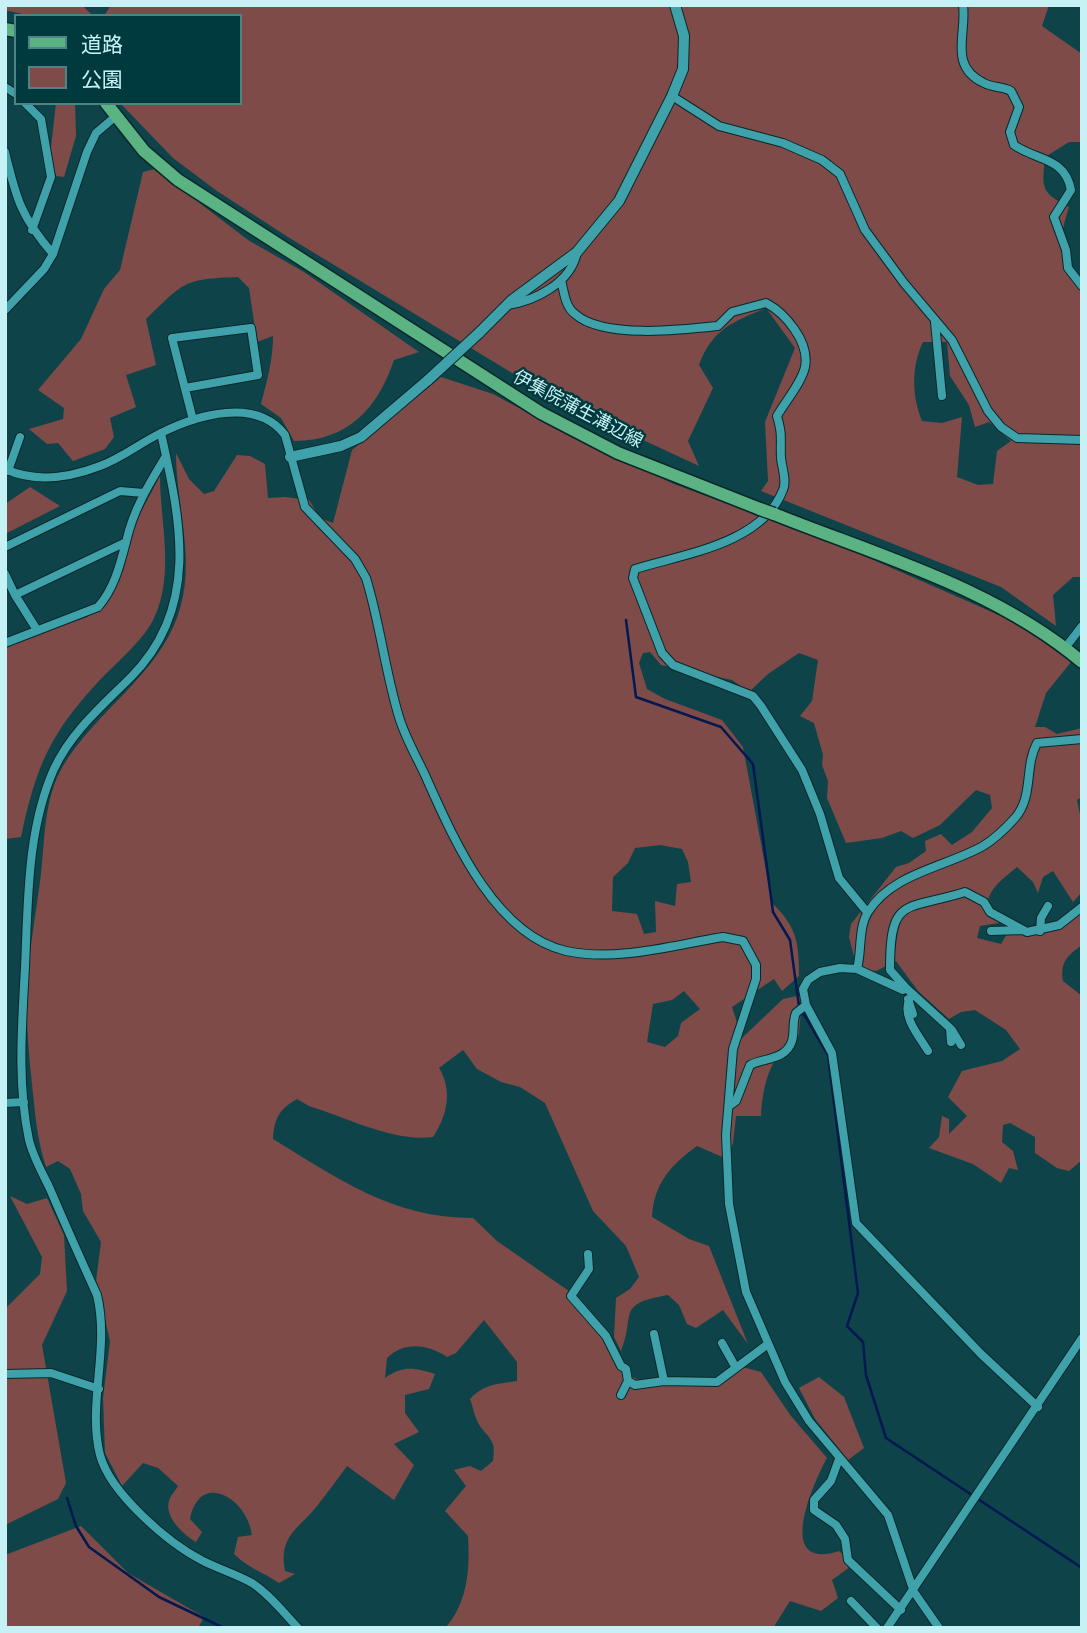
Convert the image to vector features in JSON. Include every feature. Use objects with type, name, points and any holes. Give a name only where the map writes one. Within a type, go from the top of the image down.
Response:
[{"type":"main road","name":"伊集院蒲生溝辺線","points":[[108,105],[144,151],[205,200],[541,413],[618,453],[1000,605],[1082,662]]},
{"type":"street","points":[[290,457],[341,446],[361,437],[428,380],[507,305],[577,252],[619,201],[683,69],[684,36],[675,5]]},
{"type":"street","points":[[963,5],[959,51],[964,65],[975,78],[987,85],[1010,91],[1019,107],[1010,132],[1014,145],[1050,159],[1060,166],[1069,182],[1071,190],[1054,218],[1066,250],[1068,268],[1082,286]]},
{"type":"street","points":[[672,96],[719,126],[783,143],[822,160],[840,174],[865,230],[935,322],[952,340],[988,411],[1001,427],[1017,438],[1082,440]]},
{"type":"street","points":[[27,105],[41,119],[51,177],[32,230]]},
{"type":"street","points":[[5,310],[44,269],[53,254],[87,152],[96,133],[116,116]]},
{"type":"street","points":[[5,152],[15,195],[32,230],[53,254]]},
{"type":"street","points":[[5,194],[15,195]]},
{"type":"street","points":[[507,305],[533,299],[561,280],[575,264],[577,252]]},
{"type":"street","points":[[561,280],[568,306],[575,315],[595,324],[631,330],[718,326],[732,312],[766,303],[783,312],[791,322],[803,351],[805,367],[777,416],[783,437],[780,455],[785,488],[757,523],[740,535],[635,569],[634,578],[663,653],[673,665],[753,696],[761,706],[802,770],[820,814],[839,878],[867,912]]},
{"type":"street","points":[[935,322],[942,397]]},
{"type":"street","points":[[185,388],[258,375],[251,327],[172,338],[193,420]]},
{"type":"street","points":[[20,437],[6,470],[38,479],[68,476],[101,466],[161,433],[193,420],[244,412],[262,417],[278,426],[285,435],[305,508],[355,559],[366,578],[399,718],[464,860],[503,910],[542,940],[562,950],[584,954],[614,954],[723,937],[739,940],[750,951],[756,965],[756,979],[733,1049],[726,1172],[737,1253],[746,1292],[791,1392],[839,1459],[888,1515],[914,1592],[937,1626]]},
{"type":"street","points":[[161,433],[181,555],[178,589],[170,618],[134,674],[69,742],[54,768],[39,813],[26,946],[22,1032],[24,1102],[29,1143],[97,1295],[103,1330],[99,1454],[107,1475],[127,1503],[202,1560],[253,1584],[298,1628]]},
{"type":"street","points":[[7,640],[98,607],[107,597],[130,522],[166,456]]},
{"type":"street","points":[[5,547],[120,491],[144,494]]},
{"type":"street","points":[[15,595],[126,542]]},
{"type":"street","points":[[5,574],[37,630]]},
{"type":"street","points":[[1065,648],[1082,626]]},
{"type":"street","points":[[857,969],[867,912],[887,892],[918,873],[985,845],[1015,818],[1024,804],[1029,786],[1030,757],[1037,743],[1082,740]]},
{"type":"street","points":[[913,1014],[904,989],[890,970],[891,927],[906,907],[965,892],[984,902],[990,912],[1024,930]]},
{"type":"street","points":[[1041,931],[1041,918],[1048,906]]},
{"type":"street","points":[[990,931],[1041,931],[1059,925],[1082,907]]},
{"type":"street","points":[[961,1045],[950,1028],[904,989],[857,969],[820,972],[808,980],[803,989],[806,1005],[832,1053],[856,1223],[981,1354],[1038,1406]]},
{"type":"street","points":[[909,1000],[906,1009],[908,1016],[928,1051]]},
{"type":"street","points":[[729,1106],[736,1101],[750,1065],[774,1058],[786,1050],[792,1041],[796,1013],[806,1005]]},
{"type":"street","points":[[950,1028],[951,1042]]},
{"type":"street","points":[[5,1103],[24,1102]]},
{"type":"street","points":[[588,1254],[589,1269],[571,1296],[606,1336],[621,1366],[626,1369],[628,1381],[621,1395]]},
{"type":"street","points":[[654,1334],[664,1381]]},
{"type":"street","points":[[887,1628],[914,1592],[1082,1338]]},
{"type":"street","points":[[722,1343],[736,1368]]},
{"type":"street","points":[[628,1381],[635,1385],[664,1381],[717,1382],[768,1344]]},
{"type":"street","points":[[5,1374],[51,1373],[99,1390]]},
{"type":"street","points":[[839,1459],[831,1481],[814,1500],[814,1510],[836,1525],[845,1539],[848,1560],[901,1610]]},
{"type":"street","points":[[851,1601],[877,1628]]},
{"type":"green space","points":[[5,5],[82,5],[91,14],[22,14],[5,10]]},
{"type":"green space","points":[[111,5],[1049,5],[1042,26],[1082,54],[1082,142],[1069,142],[1045,157],[1043,176],[1048,193],[1069,207],[1063,228],[1062,247],[1068,265],[1082,282],[1082,577],[1073,577],[1053,595],[1056,626],[1001,587],[761,491],[768,481],[765,422],[795,348],[766,308],[725,328],[704,353],[699,365],[713,388],[688,441],[699,466],[555,399],[288,237],[217,191],[173,158],[122,105],[242,105],[242,14],[105,14]],"holes":[[[923,342],[947,342],[950,376],[969,405],[975,427],[989,422],[1011,441],[997,451],[993,484],[978,485],[957,477],[962,417],[942,423],[922,421],[914,381],[916,361]]]},
{"type":"green space","points":[[56,105],[75,105],[76,136],[64,177],[56,176],[50,156]]},
{"type":"green space","points":[[155,169],[248,240],[304,272],[419,352],[394,360],[379,393],[370,407],[358,418],[330,435],[294,441],[281,418],[261,404],[271,362],[273,336],[257,342],[249,288],[238,277],[205,279],[186,285],[146,319],[156,365],[126,375],[136,407],[110,418],[114,437],[105,449],[73,461],[58,443],[47,444],[29,429],[63,419],[64,408],[38,390],[81,339],[104,289],[120,270],[143,172]]},
{"type":"green space","points":[[441,377],[493,394],[560,430],[674,484],[844,547],[1017,623],[1071,662],[1046,693],[1035,727],[1045,727],[1057,734],[1082,728],[1082,797],[1077,800],[1082,824],[1082,892],[1073,902],[1053,871],[1043,877],[1038,893],[1033,882],[1017,867],[997,884],[988,901],[987,908],[1004,922],[980,926],[977,938],[1001,944],[1010,929],[1027,930],[1048,926],[1068,919],[1082,909],[1082,945],[1069,956],[1063,969],[1063,981],[1082,996],[1082,1160],[1069,1171],[1057,1168],[1035,1153],[1035,1137],[1010,1123],[1003,1125],[1002,1142],[1013,1151],[1018,1170],[1009,1168],[1001,1183],[973,1164],[929,1148],[939,1137],[942,1116],[949,1119],[949,1134],[967,1116],[948,1097],[962,1071],[1002,1061],[1020,1049],[1006,1030],[975,1010],[961,1012],[949,1019],[918,991],[896,961],[876,971],[861,969],[856,964],[849,937],[851,924],[896,867],[909,863],[926,851],[925,841],[941,834],[952,845],[972,832],[992,808],[990,795],[976,790],[940,825],[913,838],[901,831],[882,838],[846,843],[827,798],[828,781],[814,723],[800,716],[812,701],[818,660],[799,653],[768,674],[749,692],[732,680],[661,665],[650,652],[643,653],[639,663],[647,689],[665,699],[722,720],[743,747],[772,903],[792,928],[797,945],[799,976],[782,991],[774,979],[732,1007],[742,1038],[783,999],[802,995],[799,1035],[781,1051],[770,1071],[761,1116],[736,1116],[733,1143],[727,1159],[697,1146],[688,1153],[665,1176],[653,1205],[652,1217],[689,1239],[709,1246],[748,1344],[723,1310],[696,1328],[687,1324],[679,1305],[668,1295],[651,1298],[634,1307],[630,1312],[621,1351],[614,1337],[616,1298],[630,1289],[639,1277],[626,1246],[593,1211],[545,1103],[520,1087],[501,1082],[477,1069],[463,1050],[439,1068],[447,1094],[445,1112],[433,1137],[418,1138],[386,1133],[309,1106],[297,1099],[282,1111],[275,1126],[273,1139],[367,1194],[417,1211],[473,1218],[497,1241],[576,1296],[626,1374],[645,1383],[705,1385],[735,1365],[761,1372],[791,1416],[827,1458],[814,1486],[803,1522],[803,1537],[808,1549],[819,1554],[839,1551],[854,1564],[832,1580],[838,1598],[821,1611],[790,1601],[773,1628],[445,1628],[459,1608],[466,1585],[468,1560],[468,1536],[445,1511],[466,1486],[454,1470],[470,1466],[481,1471],[493,1461],[494,1454],[490,1438],[478,1423],[470,1399],[486,1388],[517,1381],[517,1362],[484,1320],[456,1353],[447,1357],[432,1349],[416,1346],[401,1349],[387,1358],[385,1378],[409,1369],[435,1374],[429,1389],[405,1395],[405,1413],[419,1432],[394,1444],[414,1465],[394,1500],[347,1466],[317,1506],[292,1533],[284,1559],[285,1571],[295,1574],[279,1583],[234,1554],[238,1537],[252,1535],[242,1510],[233,1501],[213,1493],[203,1496],[195,1504],[190,1519],[202,1532],[196,1542],[181,1530],[169,1513],[170,1499],[178,1486],[158,1468],[143,1463],[122,1486],[105,1453],[103,1398],[110,1341],[96,1281],[101,1242],[83,1211],[81,1194],[70,1169],[58,1161],[46,1167],[40,1147],[29,1051],[29,964],[52,791],[63,766],[76,747],[156,657],[178,615],[186,575],[186,555],[176,453],[189,479],[204,494],[214,491],[237,455],[250,456],[265,464],[268,498],[309,500],[320,518],[333,523],[352,450]],"holes":[[[660,845],[682,849],[688,862],[691,882],[677,884],[675,906],[655,901],[656,932],[644,934],[637,914],[612,911],[613,877],[628,863],[635,848]],[[684,991],[700,1009],[681,1023],[678,1036],[665,1047],[647,1042],[653,1004],[672,1000]]]},
{"type":"green space","points":[[160,476],[165,566],[164,584],[154,618],[137,643],[98,682],[67,719],[39,771],[21,837],[5,839],[5,646],[87,617],[109,598],[123,571],[136,521]]},
{"type":"green space","points":[[30,487],[60,506],[5,534],[5,504]]},
{"type":"green space","points":[[10,1196],[27,1204],[47,1198],[64,1235],[67,1291],[42,1345],[66,1483],[58,1499],[5,1525],[5,1309],[40,1274],[42,1257]]},
{"type":"green space","points":[[819,1377],[844,1397],[864,1448],[848,1460],[815,1419],[799,1388]]},
{"type":"green space","points":[[81,1526],[128,1573],[204,1617],[198,1628],[5,1628],[5,1555]]},
{"type":"waterway","points":[[626,620],[636,697],[721,727],[753,764],[773,912],[790,940],[799,1006]]},
{"type":"waterway","points":[[802,1011],[828,1055],[858,1293],[847,1326],[863,1342],[866,1375],[886,1438],[1082,1568]]},
{"type":"waterway","points":[[67,1498],[76,1526],[89,1547],[159,1597],[224,1628]]}]
